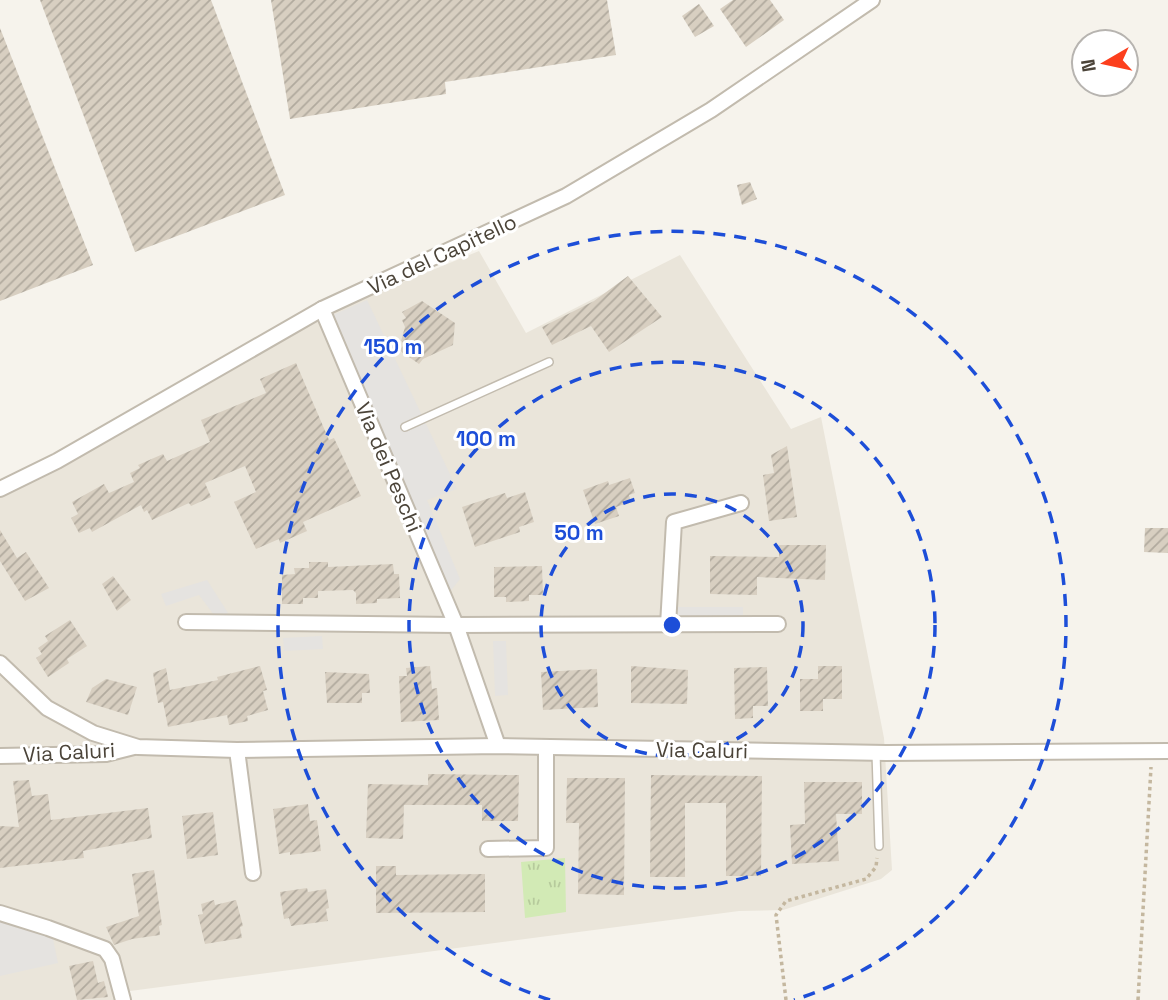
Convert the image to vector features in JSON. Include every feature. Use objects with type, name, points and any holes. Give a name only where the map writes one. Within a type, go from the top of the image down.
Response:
[{"type":"street","name":"Via del Capitello","points":[[0,489],[57,461],[322,309],[566,196],[711,110],[872,0]]},
{"type":"street","name":"Via dei Peschi","points":[[322,309],[456,625],[498,746]]},
{"type":"street","points":[[668,625],[674,522],[741,503]]},
{"type":"street","points":[[186,622],[778,624]]},
{"type":"street","name":"Via Caluri","points":[[0,663],[47,708],[93,733],[138,747]]},
{"type":"street","name":"Via Caluri","points":[[0,756],[106,754],[138,747],[237,750],[498,746],[876,753],[1168,751]]},
{"type":"street","points":[[488,849],[546,848],[546,747]]},
{"type":"street","points":[[237,750],[253,873]]},
{"type":"street","points":[[0,914],[105,949],[112,959],[123,1000]]},
{"type":"lane","points":[[405,427],[549,362]]},
{"type":"lane","points":[[876,753],[879,845]]},
{"type":"path","points":[[1138,1000],[1152,751]]},
{"type":"path","points":[[786,1000],[776,915],[786,901],[866,879],[876,867],[879,845]]},
{"type":"shaded area","points":[[479,251],[526,333],[680,255],[791,429],[821,417],[884,738],[892,870],[881,879],[783,910],[739,911],[130,991],[129,1000],[0,1000],[0,488],[332,311]]},
{"type":"shaded area","points":[[367,300],[457,489],[427,500],[460,579],[448,594],[333,315]]},
{"type":"shaded area","points":[[207,580],[228,613],[217,619],[199,595],[166,606],[161,594]]},
{"type":"shaded area","points":[[678,607],[743,607],[743,620],[678,620]]},
{"type":"shaded area","points":[[322,636],[323,649],[284,651],[283,638]]},
{"type":"shaded area","points":[[493,641],[506,641],[508,695],[495,696]]},
{"type":"shaded area","points":[[0,918],[52,934],[58,963],[0,976]]},
{"type":"green space","points":[[565,858],[566,912],[525,918],[521,862]]},
{"type":"building","points":[[40,0],[211,0],[285,195],[135,252]]},
{"type":"building","points":[[271,0],[607,0],[616,55],[445,82],[446,94],[290,119]]},
{"type":"building","points":[[733,0],[770,0],[784,20],[746,47],[720,9]]},
{"type":"building","points":[[699,4],[714,26],[695,37],[682,16]]},
{"type":"building","points":[[0,28],[93,265],[0,301]]},
{"type":"building","points":[[750,182],[757,199],[742,205],[737,185]]},
{"type":"building","points":[[628,276],[662,317],[609,352],[591,326],[552,345],[542,327],[594,301]]},
{"type":"building","points":[[422,301],[455,323],[453,345],[423,359],[419,364],[399,350],[405,344],[401,341],[405,327],[402,320],[406,318],[402,312]]},
{"type":"building","points":[[296,363],[329,440],[334,438],[361,496],[303,522],[307,531],[280,543],[279,539],[256,549],[234,502],[256,492],[245,466],[205,483],[211,497],[191,506],[189,503],[152,520],[141,505],[92,532],[90,528],[79,533],[71,518],[78,514],[72,502],[104,484],[109,493],[134,482],[130,473],[140,468],[138,465],[163,454],[167,461],[210,442],[201,420],[266,393],[260,379]]},
{"type":"building","points":[[787,446],[797,517],[769,521],[763,475],[774,473],[771,455]]},
{"type":"building","points":[[630,478],[635,493],[629,495],[631,502],[616,507],[619,516],[595,524],[583,490],[608,481],[609,485]]},
{"type":"building","points":[[525,492],[534,522],[519,527],[520,532],[475,547],[462,507],[505,493],[507,498]]},
{"type":"building","points":[[1145,528],[1168,528],[1168,553],[1144,552]]},
{"type":"building","points":[[0,530],[17,558],[26,552],[49,588],[25,601],[0,561]]},
{"type":"building","points":[[779,545],[826,545],[825,580],[757,577],[757,595],[710,594],[710,556],[779,557]]},
{"type":"building","points":[[309,562],[328,562],[328,567],[393,564],[394,574],[399,574],[400,598],[377,599],[377,603],[356,604],[356,593],[353,590],[318,591],[318,598],[303,598],[303,604],[282,604],[282,575],[295,574],[294,568],[309,568]]},
{"type":"building","points":[[542,566],[543,595],[529,595],[529,601],[506,602],[506,597],[494,597],[494,567]]},
{"type":"building","points":[[113,576],[131,600],[117,611],[102,584]]},
{"type":"building","points":[[70,620],[87,646],[67,659],[69,663],[48,677],[36,658],[42,654],[38,648],[48,641],[45,636]]},
{"type":"building","points":[[260,666],[267,690],[263,691],[268,710],[247,716],[248,721],[229,725],[227,715],[168,727],[163,702],[158,703],[153,673],[166,668],[170,690],[218,680],[217,677]]},
{"type":"building","points":[[430,666],[432,689],[437,688],[439,720],[401,722],[399,676],[407,676],[406,668]]},
{"type":"building","points":[[631,666],[688,670],[687,704],[631,703]]},
{"type":"building","points":[[818,666],[842,666],[842,699],[823,699],[823,711],[800,711],[800,679],[818,679]]},
{"type":"building","points":[[767,667],[768,706],[753,706],[753,718],[735,719],[734,668]]},
{"type":"building","points":[[597,669],[598,707],[543,710],[541,672]]},
{"type":"building","points":[[325,672],[369,674],[370,693],[362,693],[362,703],[327,703]]},
{"type":"building","points":[[106,679],[137,687],[128,715],[86,702],[92,688]]},
{"type":"building","points":[[428,774],[519,775],[518,821],[482,821],[482,805],[404,805],[403,839],[366,838],[368,784],[428,785]]},
{"type":"building","points":[[651,775],[762,776],[761,876],[726,876],[726,803],[685,803],[685,877],[650,877]]},
{"type":"building","points":[[567,778],[625,778],[624,895],[578,894],[579,823],[566,823]]},
{"type":"building","points":[[29,780],[32,796],[48,794],[51,820],[148,808],[152,838],[83,851],[84,858],[0,868],[0,826],[19,827],[13,781]]},
{"type":"building","points":[[804,782],[862,782],[862,814],[836,814],[839,861],[792,864],[790,825],[805,824]]},
{"type":"building","points":[[308,804],[310,821],[317,820],[321,851],[279,854],[273,809]]},
{"type":"building","points":[[213,812],[218,855],[187,859],[182,816]]},
{"type":"building","points":[[376,866],[396,866],[396,875],[485,874],[485,912],[376,913]]},
{"type":"building","points":[[154,870],[162,925],[159,926],[160,935],[114,945],[106,927],[139,916],[132,874]]},
{"type":"building","points":[[307,888],[308,892],[326,889],[328,921],[291,926],[289,918],[284,919],[280,892]]},
{"type":"building","points":[[214,900],[215,905],[236,900],[243,926],[240,927],[242,938],[205,944],[198,915],[203,914],[201,904]]},
{"type":"building","points":[[93,961],[98,983],[104,981],[108,997],[77,1000],[69,966]]}]
